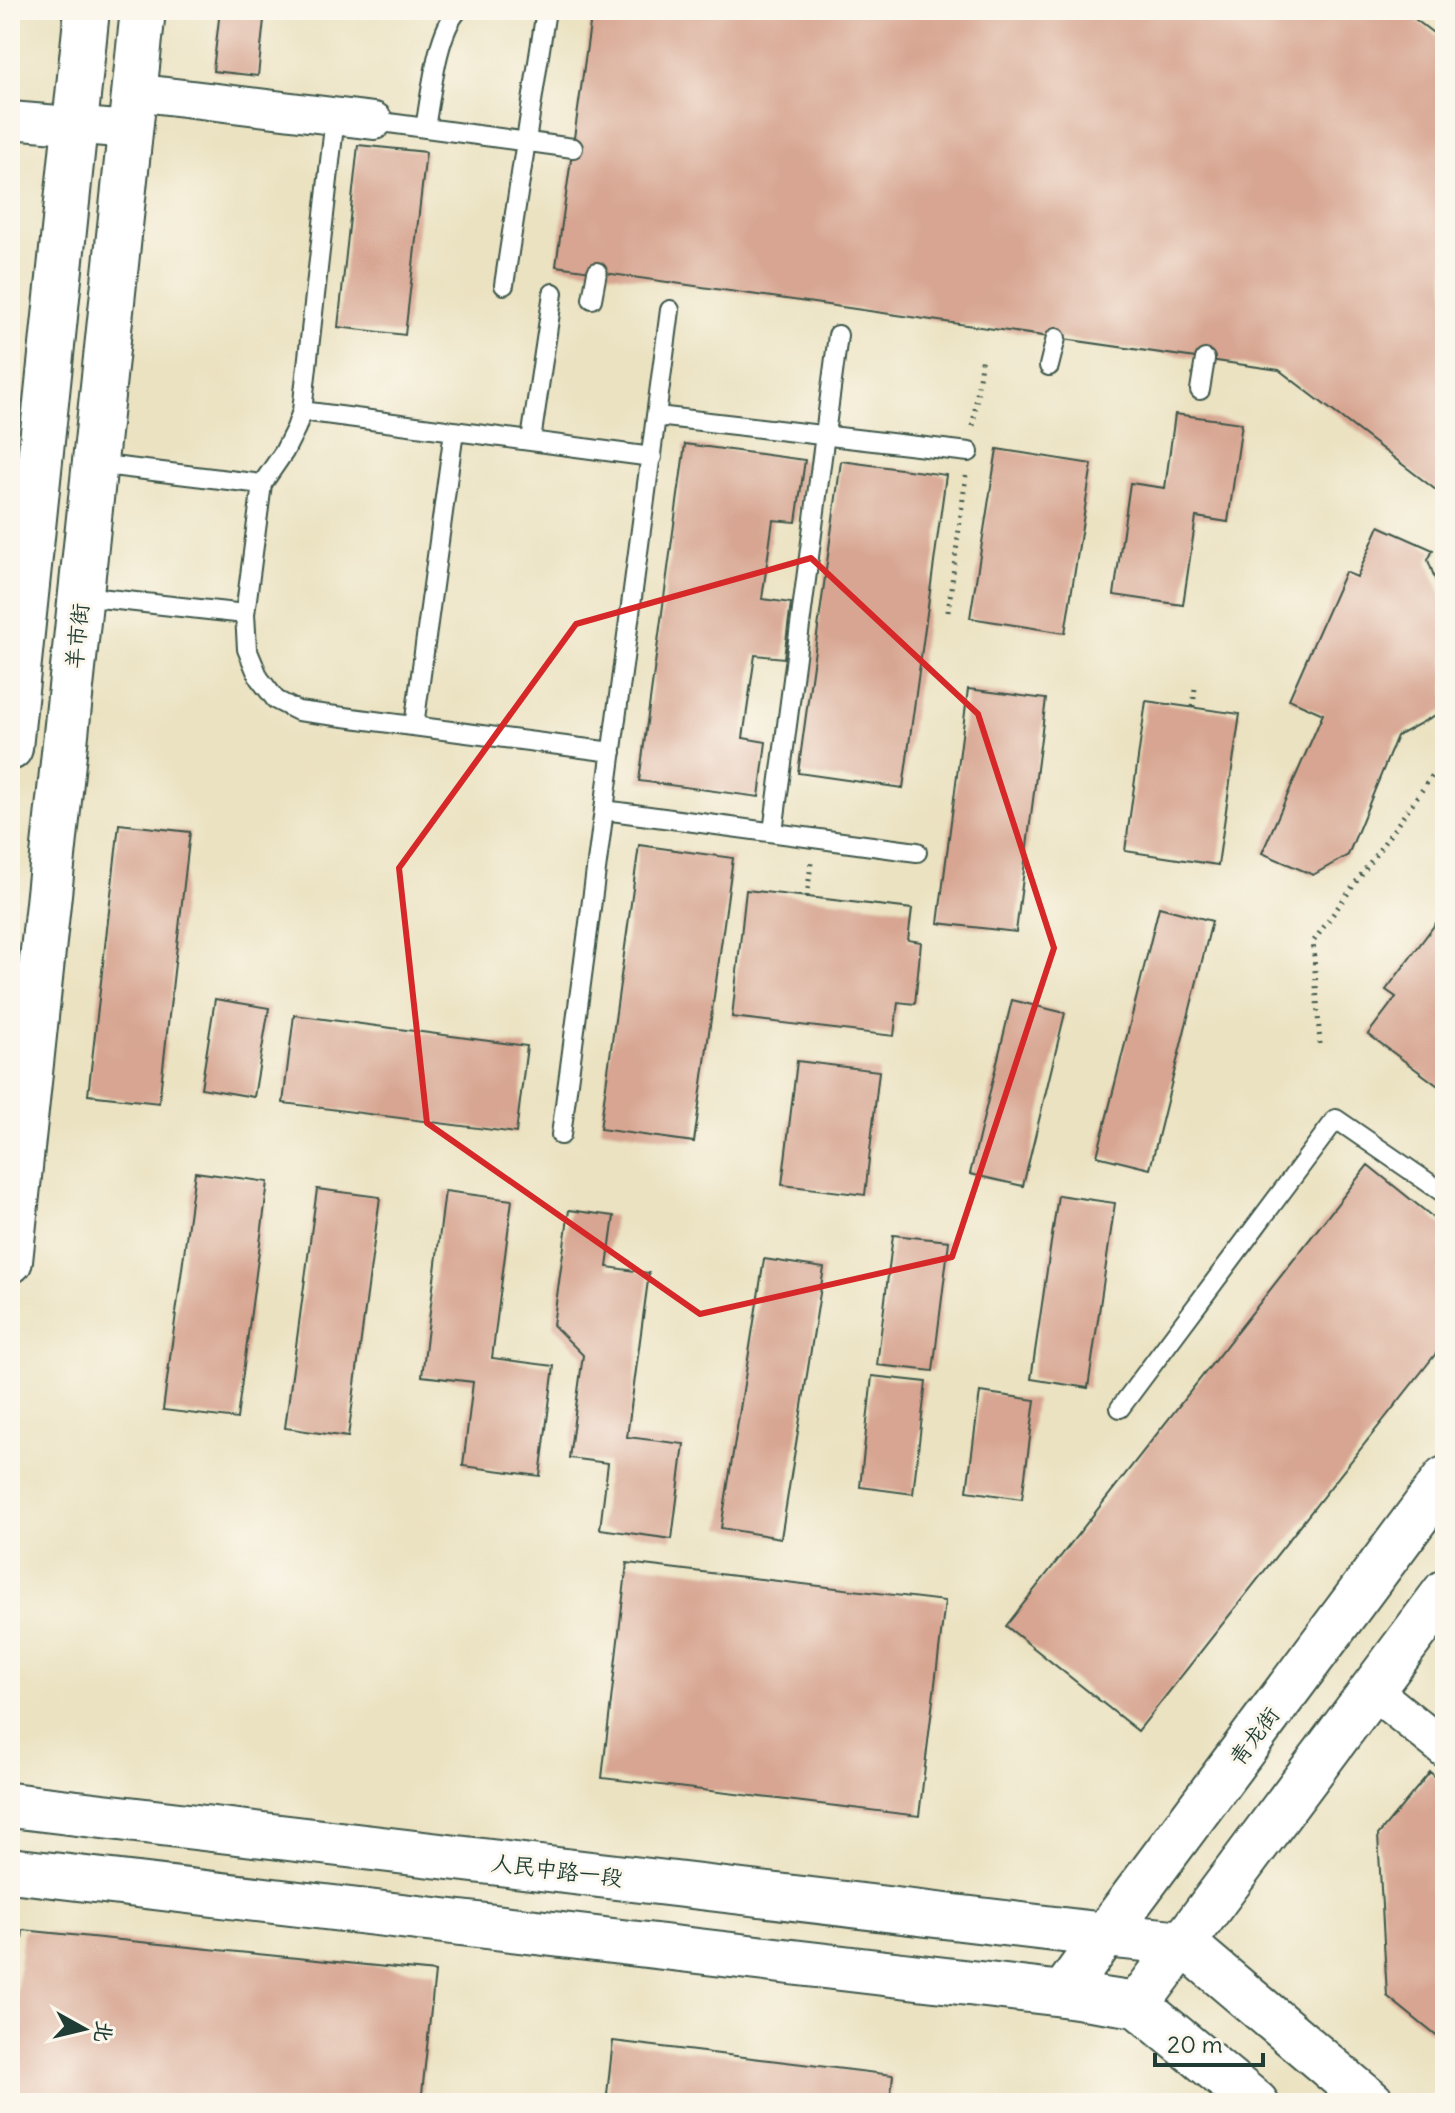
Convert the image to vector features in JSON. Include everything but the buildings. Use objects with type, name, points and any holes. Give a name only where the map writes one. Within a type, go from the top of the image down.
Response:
[{"type":"main road","points":[[10,748],[87,10]]},
{"type":"main road","name":"羊市街","points":[[10,1261],[143,10]]},
{"type":"main road","name":"青龙街","points":[[1063,1994],[1445,1479]]},
{"type":"main road","points":[[1137,2005],[1445,1592]]},
{"type":"main road","name":"人民中路一段","points":[[10,1805],[1183,1943]]},
{"type":"main road","points":[[10,1870],[1137,2005],[1256,2103]]},
{"type":"main road","points":[[1183,1943],[1372,2103]]},
{"type":"street","points":[[10,120],[75,125],[132,111],[374,121]]},
{"type":"street","points":[[1372,1690],[1445,1749]]},
{"type":"lane","points":[[425,128],[442,38],[458,10]]},
{"type":"lane","points":[[504,285],[546,10]]},
{"type":"lane","points":[[335,117],[302,411],[284,452],[262,484],[245,614],[247,649],[259,678],[276,700],[298,711],[612,752]]},
{"type":"lane","points":[[374,121],[573,148]]},
{"type":"lane","points":[[592,299],[597,272]]},
{"type":"lane","points":[[531,440],[553,293]]},
{"type":"lane","points":[[561,1135],[670,310]]},
{"type":"lane","points":[[773,832],[838,335]]},
{"type":"lane","points":[[1049,366],[1056,338]]},
{"type":"lane","points":[[1200,390],[1205,359]]},
{"type":"lane","points":[[302,411],[652,457]]},
{"type":"lane","points":[[657,416],[969,452]]},
{"type":"lane","points":[[414,726],[454,431]]},
{"type":"lane","points":[[95,464],[262,484]]},
{"type":"lane","points":[[81,596],[245,614]]},
{"type":"lane","points":[[604,810],[917,852]]},
{"type":"lane","points":[[1120,1408],[1336,1119],[1445,1194]]},
{"type":"path","points":[[948,612],[982,356]]},
{"type":"path","points":[[1193,707],[1195,688]]},
{"type":"path","points":[[1320,1044],[1313,942],[1435,772],[1445,765]]},
{"type":"path","points":[[807,897],[811,867]]},
{"type":"highlighted area","points":[[811,558],[978,714],[1054,948],[952,1257],[700,1314],[427,1123],[399,868],[576,624]]}]
